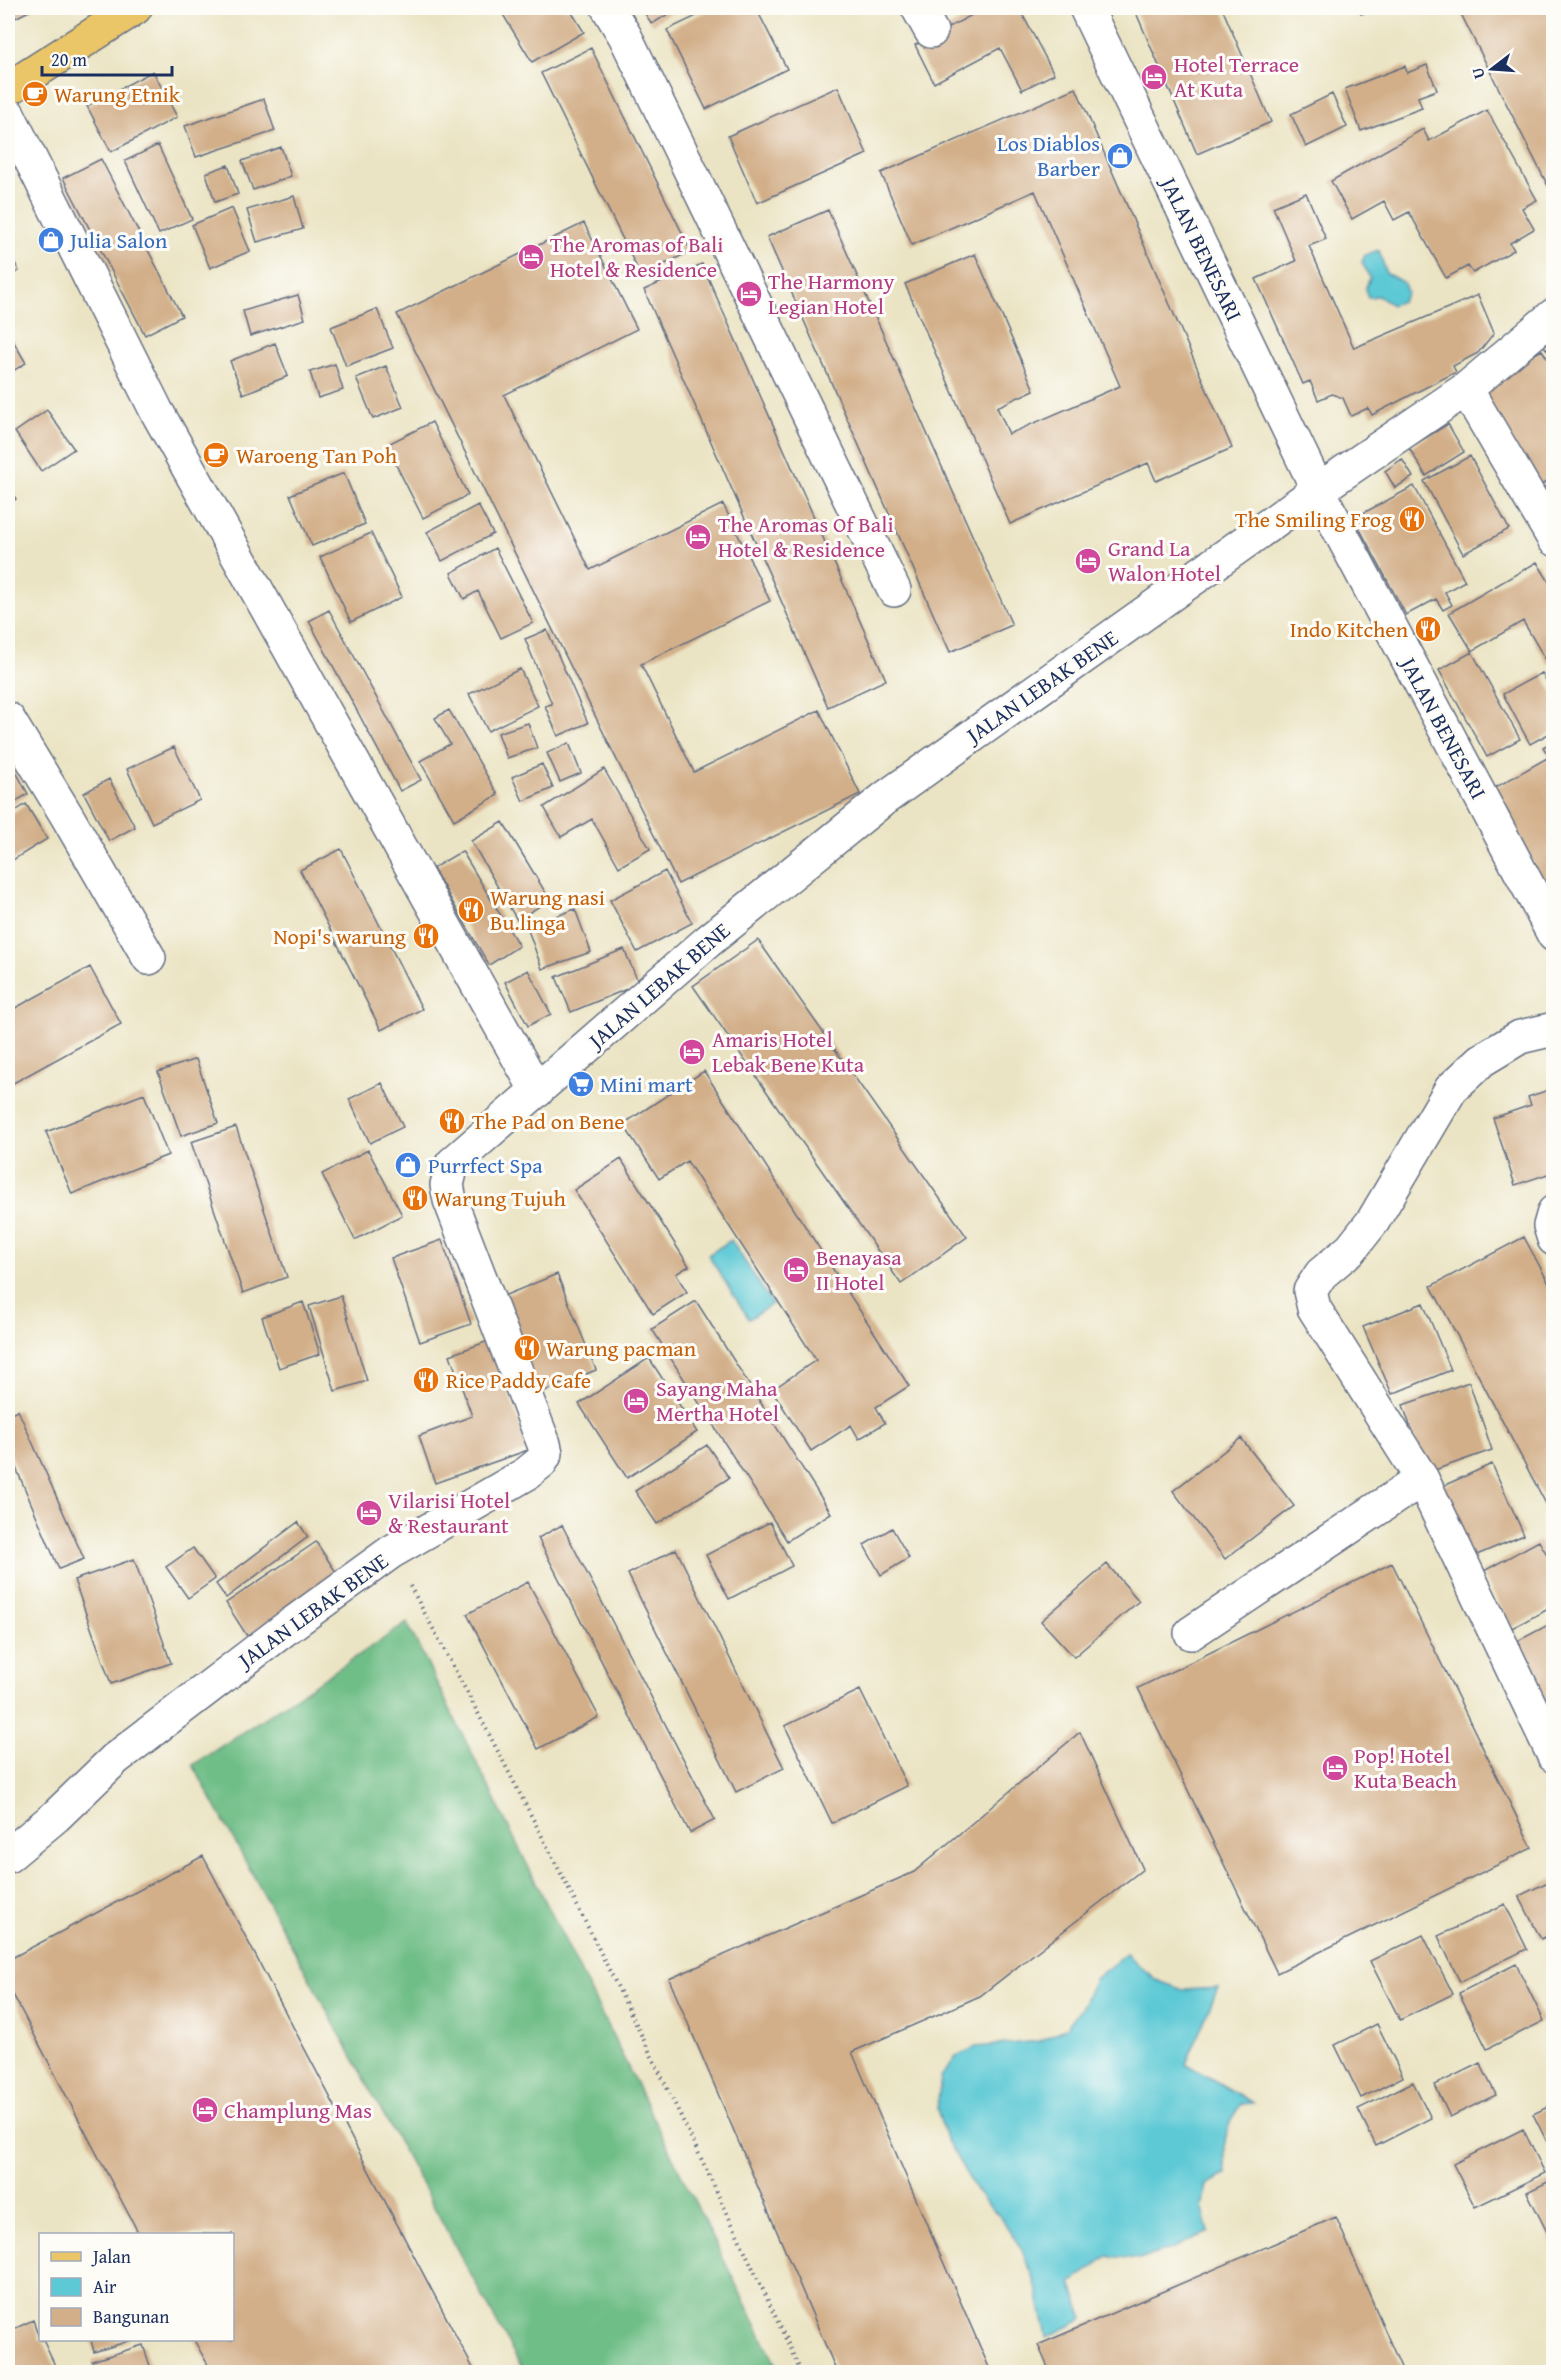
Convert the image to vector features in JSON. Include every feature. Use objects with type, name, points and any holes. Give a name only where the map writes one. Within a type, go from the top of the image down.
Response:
[{"type":"main road","points":[[8,89],[135,8]]},
{"type":"street","points":[[608,8],[630,47],[894,590]]},
{"type":"street","name":"JALAN BENESARI","points":[[1086,8],[1318,490],[1554,935]]},
{"type":"street","points":[[8,114],[156,410],[537,1091]]},
{"type":"street","points":[[1318,490],[1466,389],[1554,315]]},
{"type":"street","points":[[1466,389],[1554,539]]},
{"type":"street","name":"JALAN LEBAK BENE","points":[[8,1856],[56,1816],[115,1759],[285,1629],[391,1552],[526,1474],[542,1462],[546,1454],[450,1200],[447,1185],[452,1164],[706,942],[885,798],[1318,490]]},
{"type":"street","points":[[8,719],[149,958]]},
{"type":"street","points":[[1554,1029],[1520,1037],[1482,1060],[1451,1089],[1373,1221],[1351,1249],[1321,1274],[1310,1291],[1314,1308],[1422,1479],[1554,1756]]},
{"type":"street","points":[[1554,1212],[1550,1226],[1554,1239]]},
{"type":"street","points":[[1191,1634],[1422,1479]]},
{"type":"path","points":[[391,1552],[486,1728],[640,2031],[801,2373]]},
{"type":"green space","points":[[407,1623],[778,2369],[771,2372],[524,2372],[193,1765]]},
{"type":"water","points":[[1379,250],[1386,273],[1404,283],[1407,293],[1402,301],[1392,305],[1378,296],[1368,297],[1365,289],[1370,278],[1362,262],[1365,255]]},
{"type":"water","points":[[731,1240],[772,1304],[749,1319],[708,1255]]},
{"type":"water","points":[[1126,1954],[1156,1980],[1183,1990],[1218,1988],[1186,2064],[1253,2103],[1241,2104],[1231,2121],[1225,2146],[1226,2174],[1207,2185],[1202,2207],[1209,2231],[1174,2248],[1139,2259],[1108,2256],[1071,2283],[1084,2319],[1047,2337],[1035,2282],[1021,2248],[1002,2219],[977,2192],[946,2139],[937,2109],[941,2077],[956,2056],[976,2047],[1040,2041],[1066,2028],[1083,2005],[1095,1979]]},
{"type":"building","points":[[8,8],[35,8],[9,21]]},
{"type":"building","points":[[499,8],[569,8],[584,32],[532,62]]},
{"type":"building","points":[[641,8],[678,8],[652,24]]},
{"type":"building","points":[[713,8],[756,8],[787,69],[706,109],[667,30]]},
{"type":"building","points":[[985,8],[1019,8],[1054,74],[1022,90],[1000,48],[934,83],[915,45]]},
{"type":"building","points":[[1134,8],[1222,8],[1271,122],[1197,154]]},
{"type":"building","points":[[1358,8],[1376,8],[1361,14]]},
{"type":"building","points":[[1458,8],[1554,8],[1554,198]]},
{"type":"building","points":[[591,48],[691,251],[641,276],[541,73]]},
{"type":"building","points":[[1427,65],[1437,90],[1418,97],[1422,108],[1361,131],[1345,89],[1405,66],[1407,73]]},
{"type":"building","points":[[153,71],[177,117],[111,152],[87,106]]},
{"type":"building","points":[[838,87],[867,154],[757,203],[728,136]]},
{"type":"building","points":[[1076,88],[1232,448],[1156,481],[1148,463],[1010,524],[905,284],[975,254],[1034,390],[997,407],[1009,434],[1120,386],[1035,191],[912,245],[881,173]]},
{"type":"building","points":[[1332,94],[1347,127],[1306,147],[1291,114]]},
{"type":"building","points":[[264,99],[275,131],[196,157],[185,126]]},
{"type":"building","points":[[1487,110],[1537,200],[1522,208],[1534,229],[1510,243],[1514,250],[1473,273],[1468,266],[1446,278],[1409,212],[1394,220],[1384,201],[1352,219],[1331,181],[1423,129],[1429,141]]},
{"type":"building","points":[[158,145],[192,219],[159,234],[125,161]]},
{"type":"building","points":[[281,147],[291,176],[253,190],[242,161]]},
{"type":"building","points":[[101,159],[182,316],[145,335],[63,178]]},
{"type":"building","points":[[228,165],[238,194],[215,202],[206,173]]},
{"type":"building","points":[[1306,193],[1326,239],[1309,246],[1354,348],[1478,295],[1494,333],[1478,353],[1453,366],[1456,372],[1372,415],[1368,408],[1351,416],[1343,398],[1332,394],[1318,400],[1310,381],[1303,384],[1256,279],[1296,261],[1273,207]]},
{"type":"building","points":[[294,196],[303,229],[257,242],[247,210]]},
{"type":"building","points":[[232,208],[250,251],[210,268],[192,225]]},
{"type":"building","points":[[828,210],[1012,625],[950,652],[767,237]]},
{"type":"building","name":"The Aromas Of Bali Hotel & Residence","points":[[584,223],[637,329],[504,395],[590,570],[723,504],[770,601],[641,664],[694,772],[819,710],[860,794],[678,884],[397,314]]},
{"type":"building","points":[[8,250],[19,271],[8,277]]},
{"type":"building","points":[[702,264],[886,680],[828,707],[644,290]]},
{"type":"building","points":[[298,295],[305,319],[250,336],[243,311]]},
{"type":"building","points":[[377,309],[393,348],[346,366],[331,327]]},
{"type":"building","points":[[8,332],[26,363],[8,374]]},
{"type":"building","points":[[1554,340],[1554,360],[1544,346]]},
{"type":"building","points":[[275,343],[288,376],[243,394],[230,361]]},
{"type":"building","points":[[1542,350],[1554,369],[1554,395],[1549,400],[1554,408],[1554,477],[1533,490],[1474,390]]},
{"type":"building","points":[[335,364],[343,390],[318,398],[310,372]]},
{"type":"building","points":[[386,366],[403,407],[373,419],[356,378]]},
{"type":"building","points":[[47,410],[74,449],[41,471],[15,432]]},
{"type":"building","points":[[432,422],[468,495],[423,518],[386,445]]},
{"type":"building","points":[[1448,424],[1464,452],[1426,476],[1409,448]]},
{"type":"building","points":[[1470,456],[1509,529],[1463,554],[1424,481]]},
{"type":"building","points":[[1402,459],[1413,477],[1395,488],[1385,471]]},
{"type":"building","points":[[344,473],[365,524],[312,546],[290,495]]},
{"type":"building","points":[[1554,481],[1554,524],[1535,493]]},
{"type":"building","points":[[8,486],[16,499],[8,505]]},
{"type":"building","points":[[1414,486],[1465,581],[1445,592],[1452,605],[1443,610],[1436,599],[1406,615],[1354,518]]},
{"type":"building","points":[[478,505],[493,534],[442,561],[427,532]]},
{"type":"building","points":[[371,533],[402,597],[351,622],[320,557]]},
{"type":"building","points":[[495,548],[533,623],[501,638],[478,591],[464,599],[451,573]]},
{"type":"building","points":[[1537,562],[1554,590],[1554,661],[1548,664],[1523,621],[1472,651],[1449,613]]},
{"type":"building","points":[[329,610],[421,780],[400,791],[309,621]]},
{"type":"building","points":[[547,630],[588,723],[558,736],[545,706],[552,704],[525,639]]},
{"type":"building","points":[[1472,652],[1520,739],[1487,757],[1439,670]]},
{"type":"building","points":[[520,669],[538,706],[488,731],[469,694]]},
{"type":"building","points":[[1542,673],[1554,695],[1554,731],[1530,744],[1503,694]]},
{"type":"building","points":[[449,710],[498,795],[454,820],[420,761],[450,744],[435,718]]},
{"type":"building","points":[[528,723],[537,748],[507,758],[498,733]]},
{"type":"building","points":[[1554,741],[1554,764],[1543,747]]},
{"type":"building","points":[[569,743],[581,773],[560,782],[547,753]]},
{"type":"building","points":[[174,747],[200,800],[152,823],[127,769]]},
{"type":"building","points":[[8,757],[28,794],[8,806]]},
{"type":"building","points":[[1547,758],[1554,768],[1554,893],[1551,895],[1491,790]]},
{"type":"building","points":[[542,764],[553,788],[523,801],[512,777]]},
{"type":"building","points":[[604,769],[650,849],[619,867],[592,819],[561,837],[544,807]]},
{"type":"building","points":[[109,779],[135,827],[109,841],[84,793]]},
{"type":"building","points":[[26,804],[47,839],[8,863],[8,816]]},
{"type":"building","points":[[503,822],[550,900],[517,920],[471,841]]},
{"type":"building","points":[[341,849],[422,1009],[381,1030],[300,870]]},
{"type":"building","points":[[462,851],[519,946],[489,965],[433,868]]},
{"type":"building","points":[[665,871],[692,923],[637,952],[610,900]]},
{"type":"building","points":[[575,909],[591,952],[542,969],[527,927]]},
{"type":"building","points":[[758,940],[967,1237],[901,1284],[693,986]]},
{"type":"building","points":[[624,949],[639,984],[571,1012],[556,977]]},
{"type":"building","points":[[90,967],[121,1024],[8,1086],[8,1012]]},
{"type":"building","points":[[528,970],[551,1014],[528,1026],[505,982]]},
{"type":"building","points":[[196,1059],[218,1123],[181,1136],[158,1072]]},
{"type":"building","name":"Benayasa II Hotel","points":[[704,1071],[909,1386],[876,1407],[885,1423],[859,1439],[851,1425],[811,1451],[772,1390],[816,1360],[687,1161],[659,1179],[623,1124]]},
{"type":"building","points":[[382,1083],[403,1127],[370,1143],[349,1099]]},
{"type":"building","points":[[1554,1088],[1554,1172],[1515,1185],[1493,1118],[1531,1105],[1528,1097]]},
{"type":"building","points":[[144,1094],[168,1155],[72,1194],[46,1132]]},
{"type":"building","points":[[236,1127],[287,1277],[243,1293],[191,1142]]},
{"type":"building","points":[[368,1150],[402,1215],[355,1240],[322,1174]]},
{"type":"building","points":[[621,1159],[689,1266],[676,1274],[687,1292],[653,1314],[574,1190]]},
{"type":"building","points":[[1524,1237],[1554,1293],[1554,1519],[1431,1286]]},
{"type":"building","points":[[442,1240],[471,1324],[420,1342],[391,1258]]},
{"type":"building","points":[[557,1274],[596,1370],[540,1393],[501,1297]]},
{"type":"building","points":[[341,1296],[367,1381],[335,1391],[309,1306]]},
{"type":"building","points":[[696,1301],[831,1513],[787,1541],[652,1329]]},
{"type":"building","points":[[303,1302],[320,1354],[279,1368],[262,1317]]},
{"type":"building","points":[[1423,1303],[1451,1370],[1392,1394],[1363,1327]]},
{"type":"building","points":[[491,1340],[528,1450],[435,1483],[419,1436],[472,1416],[450,1355]]},
{"type":"building","points":[[649,1358],[697,1432],[627,1478],[579,1404]]},
{"type":"building","points":[[1469,1382],[1492,1450],[1426,1473],[1403,1405]]},
{"type":"building","points":[[18,1410],[84,1559],[59,1569],[8,1449],[8,1414]]},
{"type":"building","points":[[1241,1438],[1294,1506],[1225,1559],[1173,1491]]},
{"type":"building","points":[[707,1445],[729,1478],[657,1524],[635,1491]]},
{"type":"building","points":[[1492,1464],[1524,1535],[1465,1560],[1434,1490]]},
{"type":"building","points":[[298,1522],[308,1537],[226,1598],[216,1584]]},
{"type":"building","points":[[770,1522],[792,1566],[729,1599],[706,1555]]},
{"type":"building","points":[[562,1525],[715,1820],[690,1833],[538,1538]]},
{"type":"building","points":[[892,1528],[909,1558],[881,1575],[864,1545]]},
{"type":"building","points":[[1539,1541],[1554,1567],[1554,1606],[1512,1628],[1482,1572]]},
{"type":"building","points":[[316,1542],[338,1575],[247,1636],[226,1603]]},
{"type":"building","points":[[193,1548],[215,1579],[188,1598],[166,1567]]},
{"type":"building","points":[[676,1549],[784,1768],[736,1792],[628,1574]]},
{"type":"building","points":[[134,1559],[171,1663],[111,1684],[74,1580]]},
{"type":"building","name":"Pop! Hotel Kuta Beach","points":[[1392,1563],[1532,1848],[1277,1973],[1138,1688]]},
{"type":"building","points":[[1107,1564],[1139,1601],[1074,1657],[1041,1621]]},
{"type":"building","points":[[528,1582],[599,1717],[538,1749],[467,1614]]},
{"type":"building","points":[[1554,1622],[1554,1704],[1542,1710],[1508,1646]]},
{"type":"building","points":[[860,1690],[907,1786],[832,1823],[785,1726]]},
{"type":"building","points":[[1080,1732],[1143,1869],[980,1996],[852,2052],[991,2372],[837,2372],[669,1979],[914,1872]]},
{"type":"building","name":"Champlung Mas","points":[[203,1856],[475,2372],[212,2372],[195,2341],[234,2341],[234,2233],[138,2233],[8,1985],[8,1960]]},
{"type":"building","points":[[1554,1879],[1554,1933],[1541,1939],[1519,1896]]},
{"type":"building","points":[[1505,1904],[1527,1949],[1460,1982],[1438,1936]]},
{"type":"building","points":[[1423,1935],[1453,1994],[1400,2020],[1370,1961]]},
{"type":"building","points":[[1516,1964],[1544,2021],[1487,2049],[1459,1993]]},
{"type":"building","points":[[1377,2024],[1403,2077],[1361,2098],[1335,2045]]},
{"type":"building","points":[[1480,2063],[1496,2095],[1450,2117],[1435,2085]]},
{"type":"building","points":[[1413,2082],[1431,2118],[1376,2146],[1358,2109]]},
{"type":"building","points":[[1554,2104],[1554,2156],[1533,2114]]},
{"type":"building","points":[[1523,2129],[1545,2173],[1475,2207],[1453,2164]]},
{"type":"building","points":[[1554,2179],[1554,2246],[1527,2192]]},
{"type":"building","points":[[1336,2217],[1403,2372],[1050,2372],[1038,2345]]},
{"type":"building","points":[[8,2315],[14,2329],[33,2320],[39,2341],[43,2341],[58,2372],[8,2372]]},
{"type":"building","points":[[91,2341],[129,2341],[94,2352]]},
{"type":"building","points":[[143,2345],[152,2372],[96,2372],[92,2361]]},
{"type":"place","name":"Hotel Terrace At Kuta","points":[[1154,77]]},
{"type":"place","name":"Warung Etnik","points":[[35,94]]},
{"type":"place","name":"Los Diablos Barber","points":[[1120,156]]},
{"type":"place","name":"Julia Salon","points":[[51,240]]},
{"type":"place","name":"The Aromas of Bali Hotel & Residence","points":[[531,257]]},
{"type":"place","name":"The Harmony Legian Hotel","points":[[749,294]]},
{"type":"place","name":"Waroeng Tan Poh","points":[[216,455]]},
{"type":"place","name":"The Smiling Frog","points":[[1412,519]]},
{"type":"place","name":"The Aromas Of Bali Hotel & Residence","points":[[698,537]]},
{"type":"place","name":"Grand La Walon Hotel","points":[[1088,561]]},
{"type":"place","name":"Indo Kitchen","points":[[1428,629]]},
{"type":"place","name":"Warung nasi Bu.linga","points":[[471,910]]},
{"type":"place","name":"Nopi's warung","points":[[426,936]]},
{"type":"place","name":"Amaris Hotel Lebak Bene Kuta","points":[[692,1052]]},
{"type":"place","name":"Mini mart","points":[[581,1084]]},
{"type":"place","name":"The Pad on Bene","points":[[452,1121]]},
{"type":"place","name":"Purrfect Spa","points":[[408,1165]]},
{"type":"place","name":"Warung Tujuh","points":[[415,1198]]},
{"type":"place","name":"Benayasa II Hotel","points":[[796,1270]]},
{"type":"place","name":"Warung pacman","points":[[527,1348]]},
{"type":"place","name":"Rice Paddy Cafe","points":[[426,1380]]},
{"type":"place","name":"Sayang Maha Mertha Hotel","points":[[636,1401]]},
{"type":"place","name":"Vilarisi Hotel & Restaurant","points":[[369,1513]]},
{"type":"place","name":"Pop! Hotel Kuta Beach","points":[[1335,1768]]},
{"type":"place","name":"Champlung Mas","points":[[205,2110]]}]
